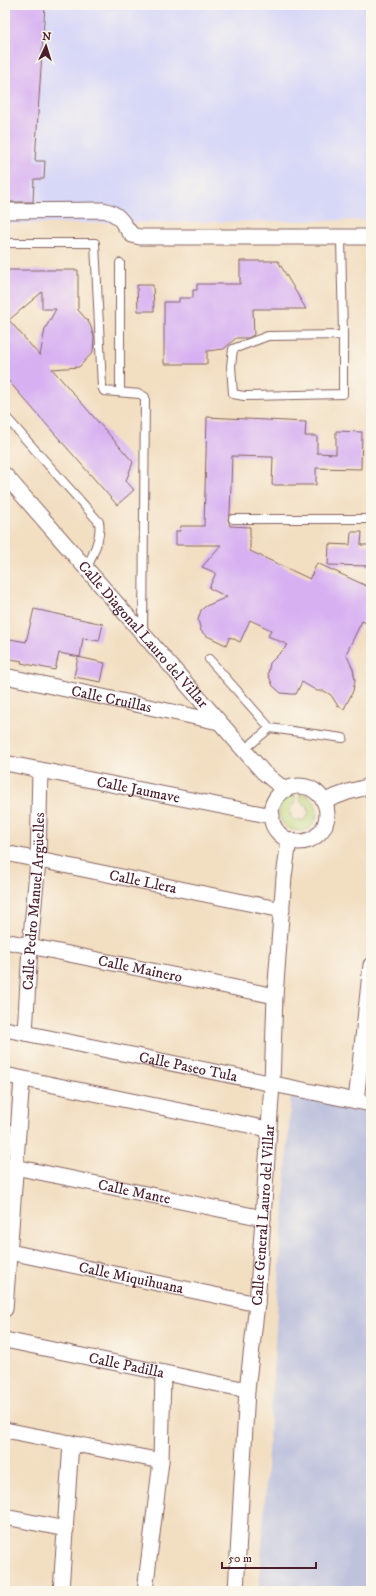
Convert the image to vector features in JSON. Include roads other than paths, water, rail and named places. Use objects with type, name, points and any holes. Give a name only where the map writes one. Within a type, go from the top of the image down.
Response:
[{"type":"street","points":[[5,210],[103,210],[113,212],[121,219],[132,235],[140,237],[371,237]]},
{"type":"street","name":"Calle Diagonal Lauro del Villar","points":[[5,475],[262,772],[285,790]]},
{"type":"street","name":"Calle Cruillas","points":[[5,676],[219,722]]},
{"type":"street","name":"Calle Jaumave","points":[[5,763],[272,816]]},
{"type":"street","name":"Calle Pedro Manuel Argüelles","points":[[25,1033],[30,947],[38,861],[40,770]]},
{"type":"street","points":[[295,786],[310,788],[316,791],[324,801],[328,817],[322,830],[311,840],[297,842],[290,840],[278,832],[274,826],[272,816],[273,804],[285,790],[295,786]]},
{"type":"street","points":[[324,801],[348,792],[371,786]]},
{"type":"street","name":"Calle General Lauro del Villar","points":[[236,1591],[248,1390],[257,1304],[272,1083],[275,996],[285,864],[290,840]]},
{"type":"street","name":"Calle Llera","points":[[5,854],[282,910]]},
{"type":"street","name":"Calle Mainero","points":[[5,941],[275,996]]},
{"type":"street","points":[[356,1101],[371,965]]},
{"type":"street","name":"Calle Paseo Tula","points":[[5,1029],[371,1104]]},
{"type":"street","points":[[5,1075],[268,1129]]},
{"type":"street","points":[[5,1309],[10,1166],[22,1079]]},
{"type":"street","name":"Calle Mante","points":[[10,1166],[263,1218]]},
{"type":"street","name":"Calle Miquihuana","points":[[7,1252],[257,1304]]},
{"type":"street","name":"Calle Padilla","points":[[5,1340],[248,1390]]},
{"type":"street","points":[[145,1591],[160,1461],[163,1373]]},
{"type":"street","points":[[5,1430],[160,1461]]},
{"type":"street","points":[[61,1591],[71,1443]]},
{"type":"street","points":[[5,1517],[66,1529]]},
{"type":"lane","points":[[341,238],[343,335],[343,394],[244,396],[233,394],[231,366],[233,349],[268,336],[343,335]]},
{"type":"lane","points":[[5,243],[94,243],[102,387],[104,391],[140,394],[145,397],[142,634]]},
{"type":"lane","points":[[120,263],[120,392]]},
{"type":"lane","points":[[5,416],[99,522],[100,528],[98,540],[87,569]]},
{"type":"lane","points":[[233,519],[371,519]]},
{"type":"lane","points":[[209,659],[270,728],[343,738]]},
{"type":"lane","points":[[244,750],[270,728]]}]
